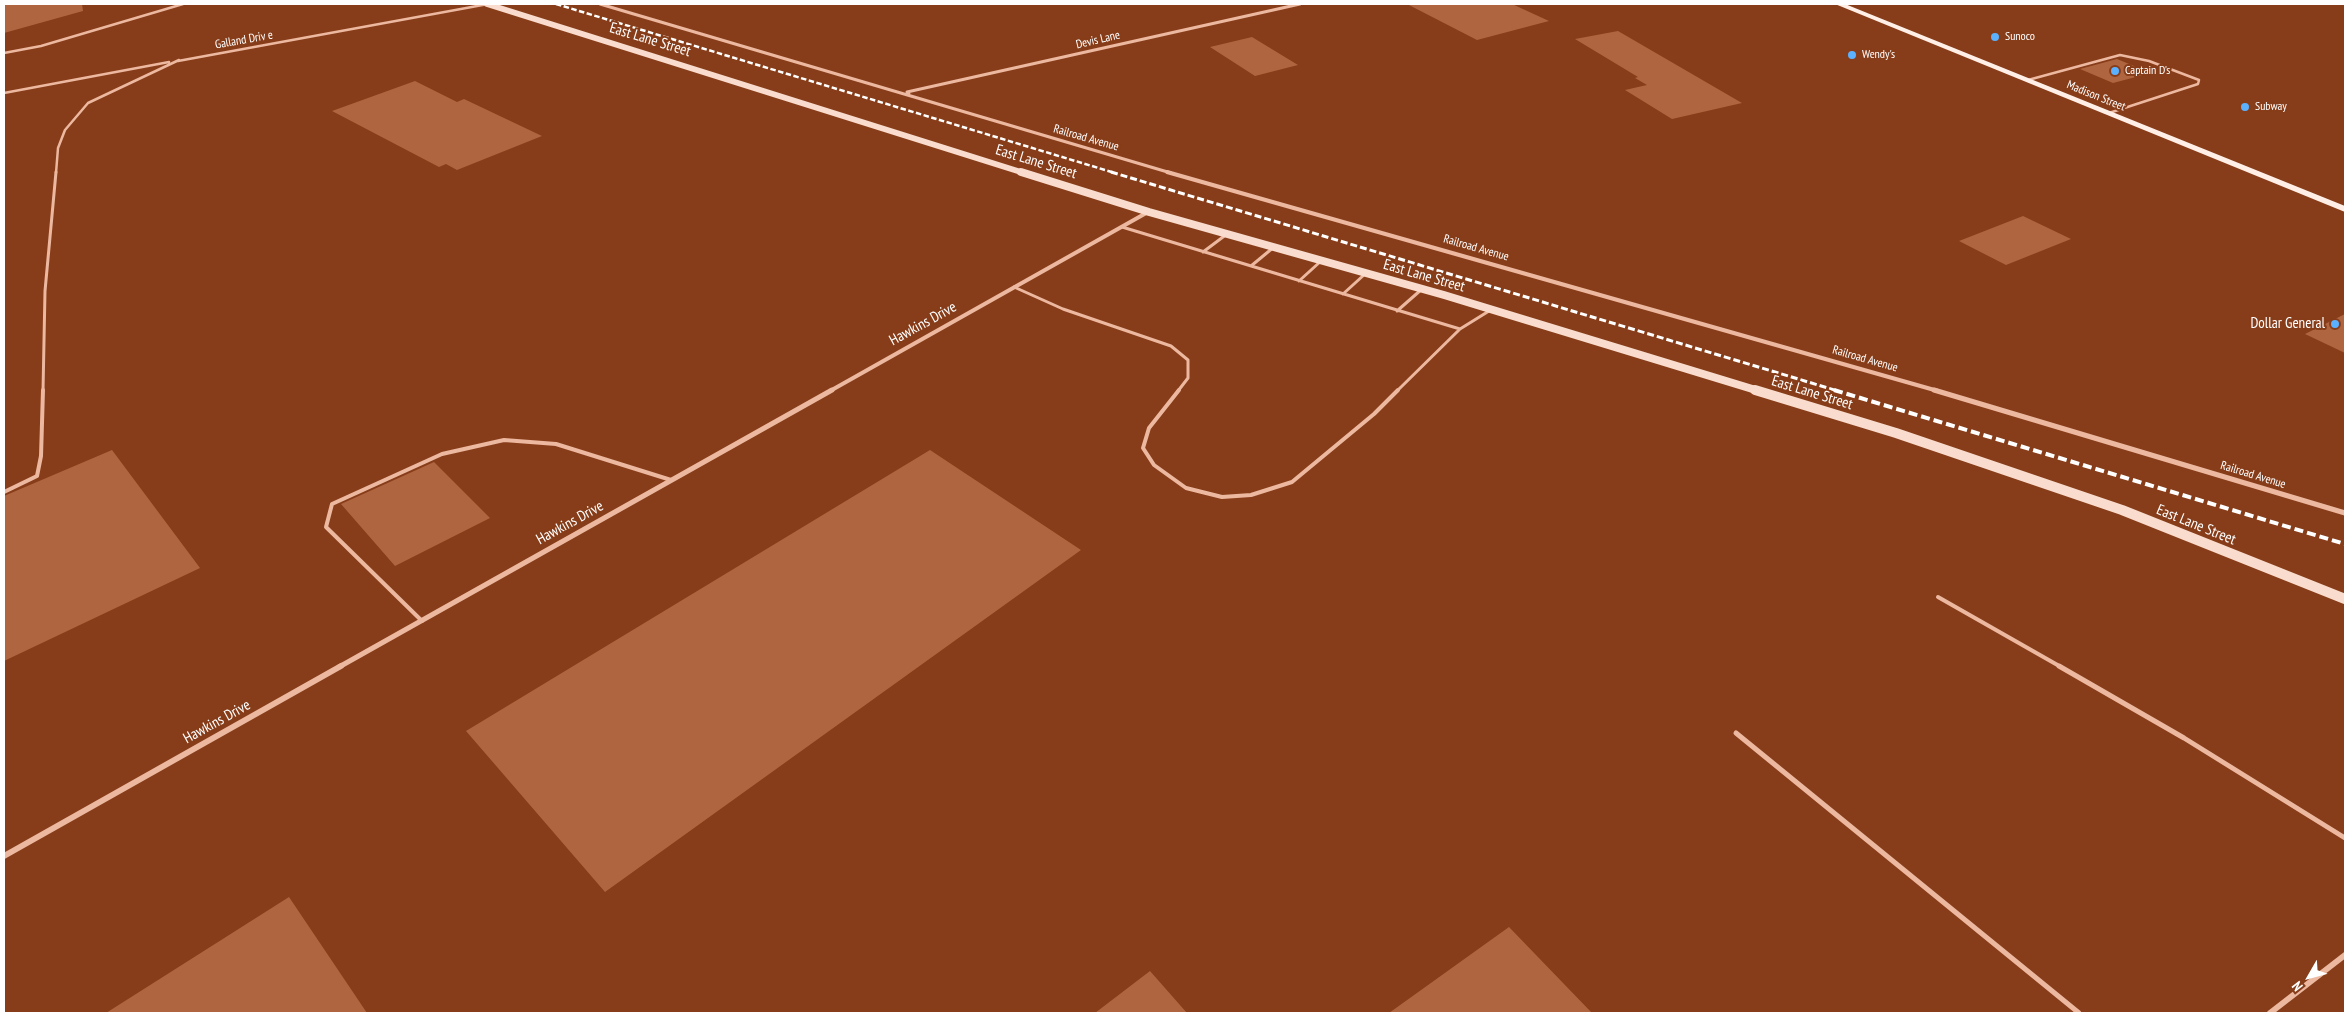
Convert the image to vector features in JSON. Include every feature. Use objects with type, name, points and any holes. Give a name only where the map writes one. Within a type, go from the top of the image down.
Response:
[{"type":"main road","name":"Madison Street","points":[[1839,4],[2345,208]]},
{"type":"street","name":"East Lane Street","points":[[488,4],[1149,212],[1422,289],[1896,433],[2122,510],[2345,599]]},
{"type":"street","name":"Railroad Avenue","points":[[600,4],[913,95],[1074,146],[1861,368],[2345,514]]},
{"type":"street","name":"Devis Lane","points":[[913,95],[907,92],[1300,4]]},
{"type":"street","name":"Hawkins Drive","points":[[4,856],[1149,212]]},
{"type":"street","points":[[2270,1013],[2345,955]]},
{"type":"lane","points":[[4,52],[41,46],[184,4]]},
{"type":"lane","points":[[477,4],[488,4]]},
{"type":"lane","name":"Galland Driv e","points":[[4,93],[488,4]]},
{"type":"lane","points":[[2028,80],[2120,54],[2149,60],[2199,80],[2198,84],[2109,113]]},
{"type":"lane","points":[[4,492],[37,476],[41,456],[45,291],[58,148],[65,130],[88,103],[179,60]]},
{"type":"lane","points":[[1122,226],[1460,329]]},
{"type":"lane","points":[[1203,252],[1228,234]]},
{"type":"lane","points":[[1251,266],[1274,247]]},
{"type":"lane","points":[[1299,281],[1321,260]]},
{"type":"lane","points":[[1343,294],[1366,273]]},
{"type":"lane","points":[[1014,288],[1063,309],[1171,346],[1188,360],[1188,378],[1149,428],[1143,448],[1154,465],[1186,488],[1222,497],[1251,495],[1292,482],[1374,414],[1460,329],[1491,310]]},
{"type":"lane","points":[[1398,311],[1422,289]]},
{"type":"lane","points":[[422,621],[326,528],[332,504],[442,454],[504,440],[556,444],[671,480]]},
{"type":"lane","points":[[1938,597],[2184,738],[2345,838]]},
{"type":"lane","points":[[1736,733],[2079,1013]]},
{"type":"building","points":[[4,4],[82,4],[83,11],[4,33]]},
{"type":"building","points":[[1407,4],[1512,4],[1549,21],[1477,40]]},
{"type":"building","points":[[1618,31],[1742,103],[1672,119],[1625,90],[1647,85],[1635,78],[1638,77],[1575,39]]},
{"type":"building","points":[[1252,37],[1298,65],[1255,76],[1210,47]]},
{"type":"building","name":"Captain D's","points":[[2117,59],[2151,73],[2113,83],[2080,69]]},
{"type":"building","points":[[415,81],[457,102],[464,99],[542,136],[457,170],[446,164],[439,167],[332,111]]},
{"type":"building","points":[[2023,216],[2071,239],[2006,265],[1959,241]]},
{"type":"building","name":"Dollar General","points":[[2345,314],[2345,353],[2305,334]]},
{"type":"building","points":[[112,450],[200,568],[4,661],[4,496]]},
{"type":"building","points":[[930,450],[1081,550],[605,892],[466,731]]},
{"type":"building","points":[[434,462],[490,518],[395,566],[341,504]]},
{"type":"building","points":[[289,897],[367,1013],[106,1013]]},
{"type":"building","points":[[1509,927],[1592,1013],[1389,1013]]},
{"type":"building","points":[[1150,971],[1187,1013],[1095,1013]]},
{"type":"railway","points":[[556,4],[1115,173]]},
{"type":"railway","points":[[1111,172],[1838,391]]},
{"type":"railway","points":[[1834,390],[2345,544]]},
{"type":"place","name":"Sunoco","points":[[1995,37]]},
{"type":"place","name":"Wendy's","points":[[1852,55]]},
{"type":"place","name":"Captain D's","points":[[2115,71]]},
{"type":"place","name":"Subway","points":[[2245,107]]},
{"type":"place","name":"Dollar General","points":[[2335,324]]}]
